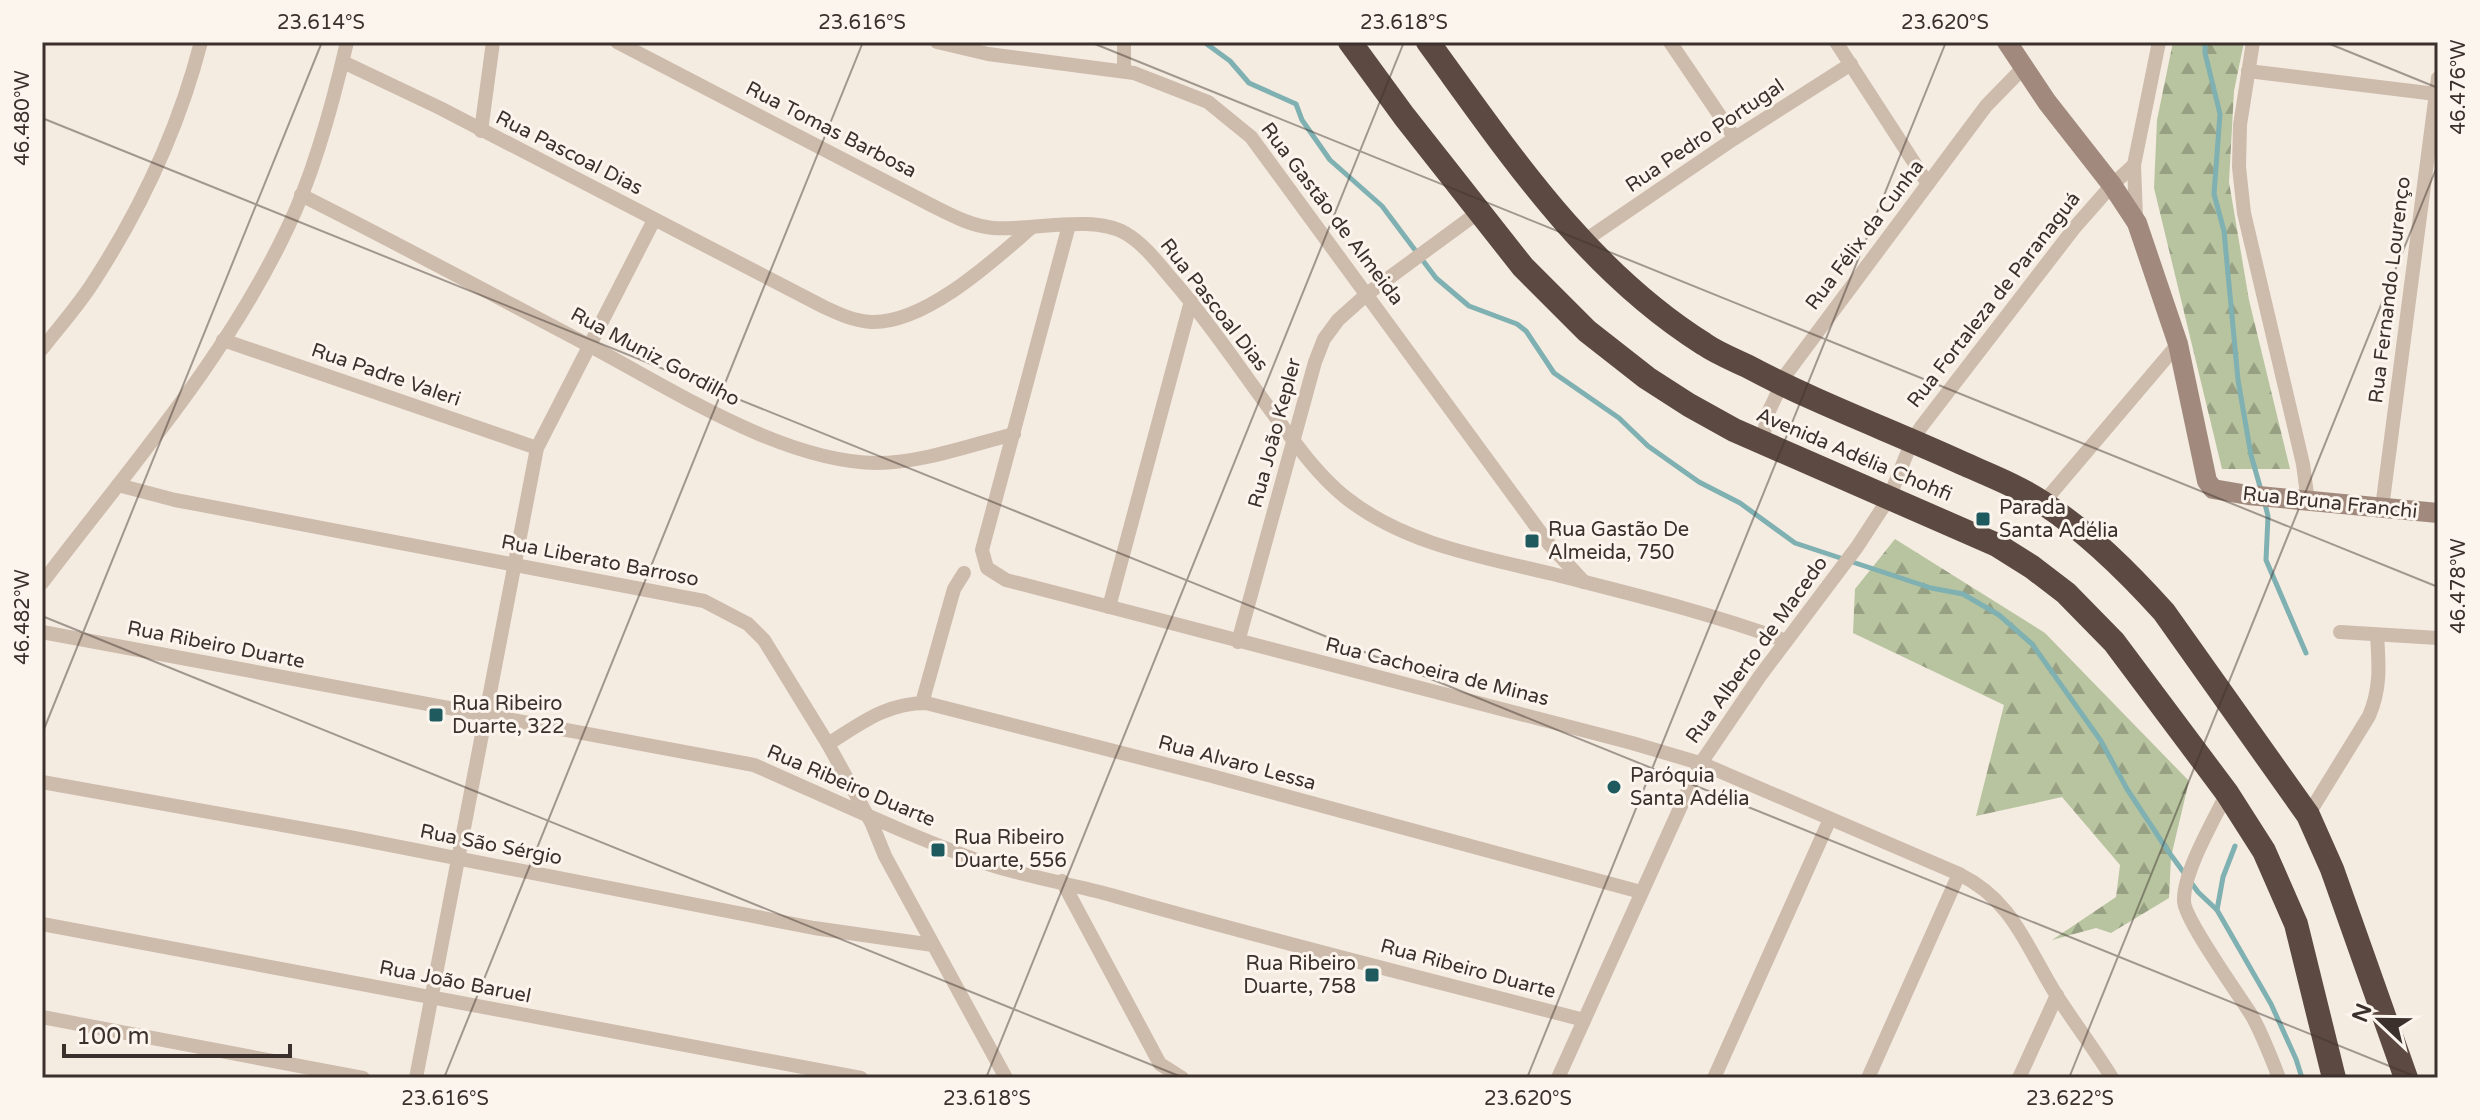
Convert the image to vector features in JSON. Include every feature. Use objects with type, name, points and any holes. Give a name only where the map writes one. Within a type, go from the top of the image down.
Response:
[{"type":"highway","name":"Avenida Adélia Chohfi","points":[[1350,42],[1523,267],[1587,331],[1647,378],[1689,405],[1762,442],[1997,545],[2066,593],[2114,642],[2227,793],[2264,851],[2296,924],[2334,1078]]},
{"type":"highway","name":"Avenida Adélia Chohfi","points":[[1428,42],[1529,181],[1581,243],[1628,287],[1704,344],[1781,384],[2018,488],[2043,503],[2111,556],[2164,612],[2308,815],[2332,869],[2406,1078]]},
{"type":"street","points":[[42,349],[92,284],[136,211],[178,120],[201,42]]},
{"type":"street","points":[[42,583],[168,422],[266,271],[301,195],[331,105],[347,42]]},
{"type":"street","points":[[481,131],[493,42]]},
{"type":"street","name":"Rua Tomas Barbosa","points":[[617,42],[956,217],[978,226],[1033,226]]},
{"type":"street","name":"Rua Gastão de Almeida","points":[[937,42],[988,54],[1124,71],[1208,102],[1239,125],[1251,137],[1549,544],[1584,582]]},
{"type":"street","points":[[1124,42],[1124,71]]},
{"type":"street","points":[[1670,42],[1735,138]]},
{"type":"street","points":[[1836,42],[1928,184]]},
{"type":"street","points":[[2007,42],[2047,102],[2112,185],[2137,223],[2178,344],[2043,503]]},
{"type":"street","points":[[2137,223],[2134,165],[2159,42]]},
{"type":"street","points":[[2253,42],[2240,125],[2239,167],[2244,213],[2303,464],[2301,501]]},
{"type":"street","name":"Rua Pascoal Dias","points":[[343,62],[853,319],[872,322],[893,320],[930,305],[993,260],[1033,226],[1103,227],[1124,232],[1147,251],[1191,301],[1313,468],[1377,519],[1399,531],[1477,555],[1743,625],[1786,641]]},
{"type":"street","name":"Rua Pedro Portugal","points":[[1581,243],[1735,138],[1851,64]]},
{"type":"street","name":"Rua Félix da Cunha","points":[[1762,442],[1768,413],[1781,384],[1986,106],[2024,67]]},
{"type":"street","points":[[2248,71],[2437,86]]},
{"type":"street","name":"Rua Fernando Lourenço","points":[[2382,508],[2437,86]]},
{"type":"street","name":"Rua Fortaleza de Paranaguá","points":[[1900,470],[1912,441],[2075,227],[2134,165]]},
{"type":"street","name":"Rua Muniz Gordilho","points":[[301,195],[717,413],[795,450],[877,463],[910,459],[1014,434]]},
{"type":"street","name":"Rua João Kepler","points":[[1238,642],[1324,339],[1338,320],[1367,294],[1480,211]]},
{"type":"street","points":[[416,1078],[537,448],[654,220]]},
{"type":"street","name":"Rua Cachoeira de Minas","points":[[1069,225],[982,550],[987,568],[1006,580],[1701,763],[1959,874],[1979,884],[2005,907],[2057,995],[2112,1078]]},
{"type":"street","points":[[1109,607],[1191,301]]},
{"type":"street","name":"Rua Padre Valeri","points":[[223,340],[537,448]]},
{"type":"street","name":"Rua Bruna Franchi","points":[[2178,344],[2207,481],[2213,489],[2301,501],[2438,513]]},
{"type":"street","name":"Rua Alberto de Macedo","points":[[1558,1078],[1701,763],[1786,641],[1857,547],[1889,498],[1900,470]]},
{"type":"street","name":"Rua Liberato Barroso","points":[[118,485],[175,500],[704,601],[748,624],[764,640],[828,744],[1005,1077]]},
{"type":"street","points":[[922,703],[954,589],[964,573]]},
{"type":"street","name":"Rua Ribeiro Duarte","points":[[42,632],[754,765],[888,826],[991,865],[1062,881],[1169,912],[1584,1020]]},
{"type":"street","points":[[2340,632],[2438,638]]},
{"type":"street","points":[[2308,815],[2376,700],[2380,676],[2377,635]]},
{"type":"street","name":"Rua Alvaro Lessa","points":[[828,744],[885,710],[904,703],[922,703],[1178,767],[1641,892]]},
{"type":"street","name":"Rua São Sérgio","points":[[42,782],[349,837],[814,928],[933,945]]},
{"type":"street","points":[[2227,793],[2192,866],[2183,902],[2186,912],[2253,1019],[2279,1078]]},
{"type":"street","points":[[1714,1078],[1830,819]]},
{"type":"street","points":[[1868,1078],[1959,874]]},
{"type":"street","points":[[1062,881],[1165,1074],[1182,1078]]},
{"type":"street","name":"Rua João Baruel","points":[[42,924],[861,1078]]},
{"type":"street","points":[[2019,1078],[2057,995]]},
{"type":"street","points":[[42,1017],[363,1078]]},
{"type":"green space","points":[[2173,42],[2244,42],[2234,91],[2229,182],[2249,300],[2290,469],[2222,469],[2154,188],[2157,120]]},
{"type":"green space","points":[[1895,539],[2045,633],[2189,781],[2171,857],[2169,898],[2111,933],[2096,928],[2052,940],[2116,897],[2120,865],[2062,797],[1976,816],[2004,705],[1853,633],[1855,589]]},
{"type":"waterway","points":[[1204,42],[1230,61],[1249,83],[1296,104],[1302,120],[1330,160],[1382,206],[1436,278],[1469,306],[1517,324],[1526,331],[1554,373],[1619,418],[1648,446],[1699,482],[1740,503],[1795,543],[1931,588],[1963,594],[1999,615],[2032,644],[2101,741],[2127,789],[2168,851],[2198,892],[2217,910],[2271,1004],[2302,1078]]},
{"type":"waterway","points":[[2205,42],[2220,114],[2214,194],[2224,231],[2238,380],[2251,455],[2261,490]]},
{"type":"waterway","points":[[2264,500],[2268,516],[2266,560],[2306,653]]},
{"type":"waterway","points":[[2217,910],[2223,877],[2235,846]]},
{"type":"place","name":"Parada Santa Adélia","points":[[1983,519]]},
{"type":"place","name":"Rua Gastão De Almeida, 750","points":[[1532,541]]},
{"type":"place","name":"Rua Ribeiro Duarte, 322","points":[[436,715]]},
{"type":"place","name":"Paróquia Santa Adélia","points":[[1614,787]]},
{"type":"place","name":"Rua Ribeiro Duarte, 556","points":[[938,850]]},
{"type":"place","name":"Rua Ribeiro Duarte, 758","points":[[1372,975]]}]
